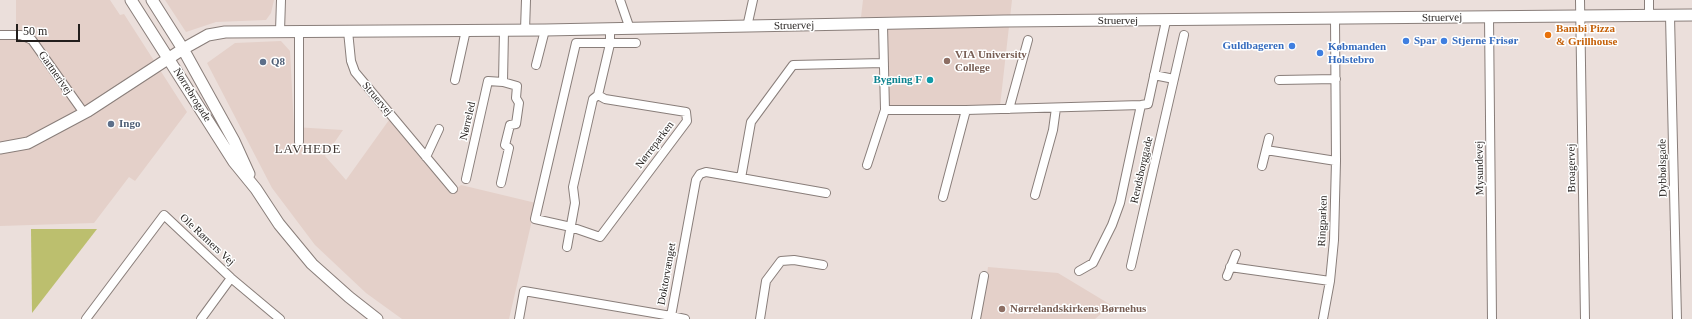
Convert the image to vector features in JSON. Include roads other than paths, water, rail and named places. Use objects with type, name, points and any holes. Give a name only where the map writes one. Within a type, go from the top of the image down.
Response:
[{"type":"street","name":"Nørrebrogade","points":[[131,0],[234,162],[256,189],[279,224],[312,264],[349,297],[377,319]]},
{"type":"street","name":"Nørrebrogade","points":[[152,0],[183,49],[234,142],[256,189]]},
{"type":"street","points":[[280,0],[280,31]]},
{"type":"street","points":[[525,30],[526,0]]},
{"type":"street","points":[[620,0],[630,29]]},
{"type":"street","points":[[748,27],[753,0]]},
{"type":"street","name":"Broagervej","points":[[1580,0],[1585,319]]},
{"type":"street","points":[[1649,0],[1650,16]]},
{"type":"street","name":"Struervej","points":[[183,49],[208,35],[225,32],[630,29],[883,25],[1004,21],[1166,21],[1692,15]]},
{"type":"street","name":"Dybbølsgade","points":[[1670,16],[1677,319]]},
{"type":"street","name":"Mysundevej","points":[[1489,17],[1492,319]]},
{"type":"street","name":"Ringparken","points":[[1323,319],[1330,280],[1334,240],[1336,161],[1335,19]]},
{"type":"street","name":"Rendsborggade","points":[[1079,271],[1093,263],[1112,224],[1120,203],[1141,105],[1148,104],[1166,21]]},
{"type":"street","points":[[867,165],[885,110],[883,25]]},
{"type":"street","points":[[567,247],[576,203],[573,187],[593,99],[598,95],[610,44],[610,29]]},
{"type":"street","points":[[455,80],[466,30]]},
{"type":"street","points":[[501,183],[509,148],[505,145],[510,125],[516,124],[519,102],[516,98],[518,86],[503,82],[504,30]]},
{"type":"street","points":[[536,65],[545,30]]},
{"type":"street","points":[[299,31],[299,142]]},
{"type":"street","name":"Struervej","points":[[348,31],[350,61],[355,72],[453,189]]},
{"type":"street","name":"Gartnerivej","points":[[0,35],[21,35],[32,40],[84,113]]},
{"type":"street","name":"Rendsborggade","points":[[1131,266],[1184,35]]},
{"type":"street","points":[[1009,109],[1028,40]]},
{"type":"street","name":"Nørreparken","points":[[598,95],[605,99],[686,112],[687,121],[600,237],[535,219],[576,43],[636,43]]},
{"type":"street","points":[[0,148],[28,143],[84,113],[183,49]]},
{"type":"street","points":[[741,178],[751,122],[793,65],[884,63]]},
{"type":"street","points":[[1154,75],[1174,79]]},
{"type":"street","points":[[1279,80],[1336,79]]},
{"type":"street","name":"Nørreled","points":[[466,179],[488,81],[503,82]]},
{"type":"street","points":[[885,110],[966,110],[1141,105]]},
{"type":"street","points":[[1035,195],[1053,130],[1056,108]]},
{"type":"street","points":[[943,197],[966,110]]},
{"type":"street","points":[[426,157],[438,129]]},
{"type":"street","points":[[1262,166],[1269,138]]},
{"type":"street","points":[[1266,150],[1336,161]]},
{"type":"street","name":"Doktorvænget","points":[[519,319],[524,291],[671,316],[696,180],[700,174],[706,172],[826,194]]},
{"type":"street","name":"Ole Rømers Vej","points":[[86,319],[164,215],[231,278],[280,319]]},
{"type":"street","points":[[1227,276],[1236,254]]},
{"type":"street","points":[[760,319],[766,281],[781,261],[794,260],[823,265]]},
{"type":"street","points":[[1230,267],[1330,280]]},
{"type":"street","points":[[976,319],[984,276]]},
{"type":"street","points":[[201,319],[231,278]]},
{"type":"street","points":[[671,316],[685,319]]},
{"type":"place","name":"Bambi Pizza & Grillhouse","points":[[1548,35]]},
{"type":"place","name":"Spar","points":[[1406,41]]},
{"type":"place","name":"Stjerne Frisør","points":[[1444,41]]},
{"type":"place","name":"Guldbageren","points":[[1292,46]]},
{"type":"place","name":"Købmanden Holstebro","points":[[1320,53]]},
{"type":"place","name":"VIA University College","points":[[947,61]]},
{"type":"place","name":"Q8","points":[[263,62]]},
{"type":"place","name":"Bygning F","points":[[930,80]]},
{"type":"place","name":"Ingo","points":[[111,124]]},
{"type":"place","name":"Nørrelandskirkens Børnehus","points":[[1002,309]]},
{"type":"district","name":"LAVHEDE","points":[[308,150]]}]
